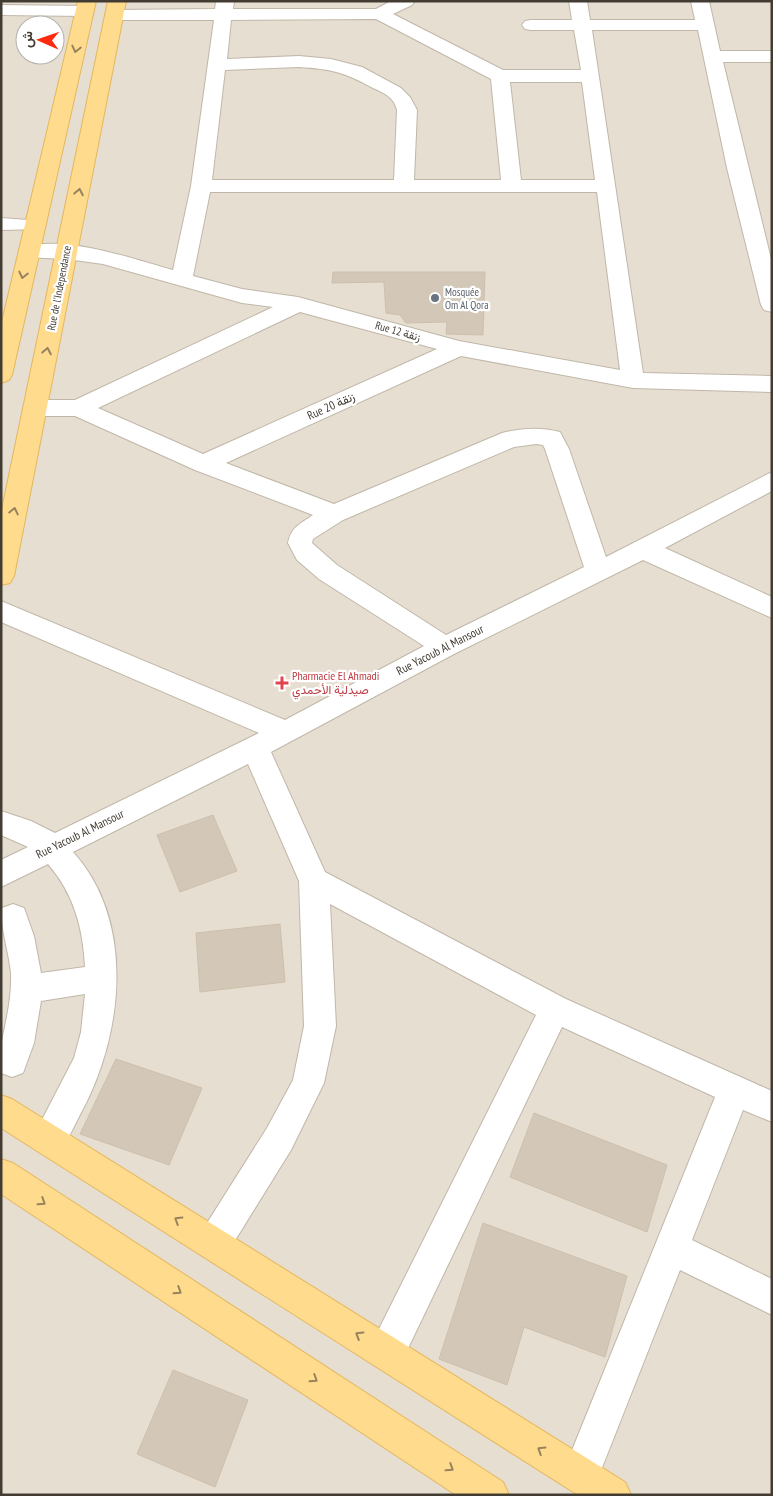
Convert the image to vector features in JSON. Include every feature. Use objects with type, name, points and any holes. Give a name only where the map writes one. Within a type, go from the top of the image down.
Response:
[{"type":"main road","points":[[2,371],[86,6]]},
{"type":"main road","name":"Rue de l'Independance","points":[[1,576],[116,8]]},
{"type":"main road","points":[[1,1110],[612,1495]]},
{"type":"main road","points":[[1,1175],[490,1495]]},
{"type":"street","points":[[379,14],[406,1]]},
{"type":"street","points":[[578,1],[592,76],[605,186],[633,380]]},
{"type":"street","points":[[700,1],[704,25],[771,302]]},
{"type":"street","points":[[1,10],[86,6]]},
{"type":"street","points":[[116,8],[224,8],[379,14],[500,76],[592,76]]},
{"type":"street","points":[[182,279],[201,186],[224,8]]},
{"type":"street","points":[[530,25],[704,25]]},
{"type":"street","points":[[712,57],[772,56]]},
{"type":"street","points":[[216,65],[305,63],[330,65],[360,73],[398,94],[406,102],[407,110],[404,186]]},
{"type":"street","points":[[500,76],[512,186]]},
{"type":"street","points":[[201,186],[605,186]]},
{"type":"street","points":[[1,224],[35,225]]},
{"type":"street","name":"Rue 12 زنقة","points":[[29,252],[67,252],[104,258],[242,296],[298,304],[459,348],[633,380],[772,384]]},
{"type":"street","points":[[78,408],[298,304]]},
{"type":"street","name":"Rue 20 زنقة","points":[[203,464],[459,348]]},
{"type":"street","points":[[36,408],[78,408],[203,464],[334,514]]},
{"type":"street","points":[[445,647],[328,572],[306,553],[300,543],[302,534],[334,514],[510,439],[530,436],[548,437],[554,440],[598,572]]},
{"type":"street","name":"Rue Yacoub Al Mansour","points":[[1,874],[286,732],[445,647],[598,572],[772,480]]},
{"type":"street","points":[[643,549],[772,608]]},
{"type":"street","points":[[1,611],[286,732]]},
{"type":"street","points":[[214,1243],[279,1140],[308,1083],[320,1026],[314,881],[254,748]]},
{"type":"street","points":[[1,823],[31,834],[52,848],[73,875],[89,906],[99,941],[102,978],[100,1018],[90,1058],[72,1099],[48,1139]]},
{"type":"street","points":[[314,881],[556,1009],[772,1107]]},
{"type":"street","points":[[12,1062],[21,1037],[28,989],[26,963],[21,939],[13,917]]},
{"type":"street","points":[[28,989],[102,978]]},
{"type":"street","points":[[387,1352],[556,1009]]},
{"type":"street","points":[[581,1475],[734,1090]]},
{"type":"street","points":[[672,1248],[772,1298]]},
{"type":"shaded area","points":[[1,1],[772,1],[772,1495],[1,1495]]},
{"type":"building","name":"Mosquée Om Al Qora","points":[[333,272],[485,272],[483,335],[446,334],[447,322],[406,323],[400,315],[386,313],[384,282],[332,283]]},
{"type":"building","points":[[213,815],[237,871],[180,892],[157,835]]},
{"type":"building","points":[[280,924],[285,982],[200,992],[196,933]]},
{"type":"building","points":[[116,1059],[202,1088],[169,1165],[80,1134]]},
{"type":"building","points":[[534,1113],[667,1165],[647,1232],[510,1177]]},
{"type":"building","points":[[483,1223],[627,1276],[605,1357],[524,1327],[507,1385],[439,1359]]},
{"type":"building","points":[[173,1370],[248,1400],[215,1487],[137,1454]]},
{"type":"place","name":"Mosquée Om Al Qora","points":[[435,298]]},
{"type":"place","name":"Pharmacie El Ahmadi صيدلية الأحمدي","points":[[282,683]]}]
